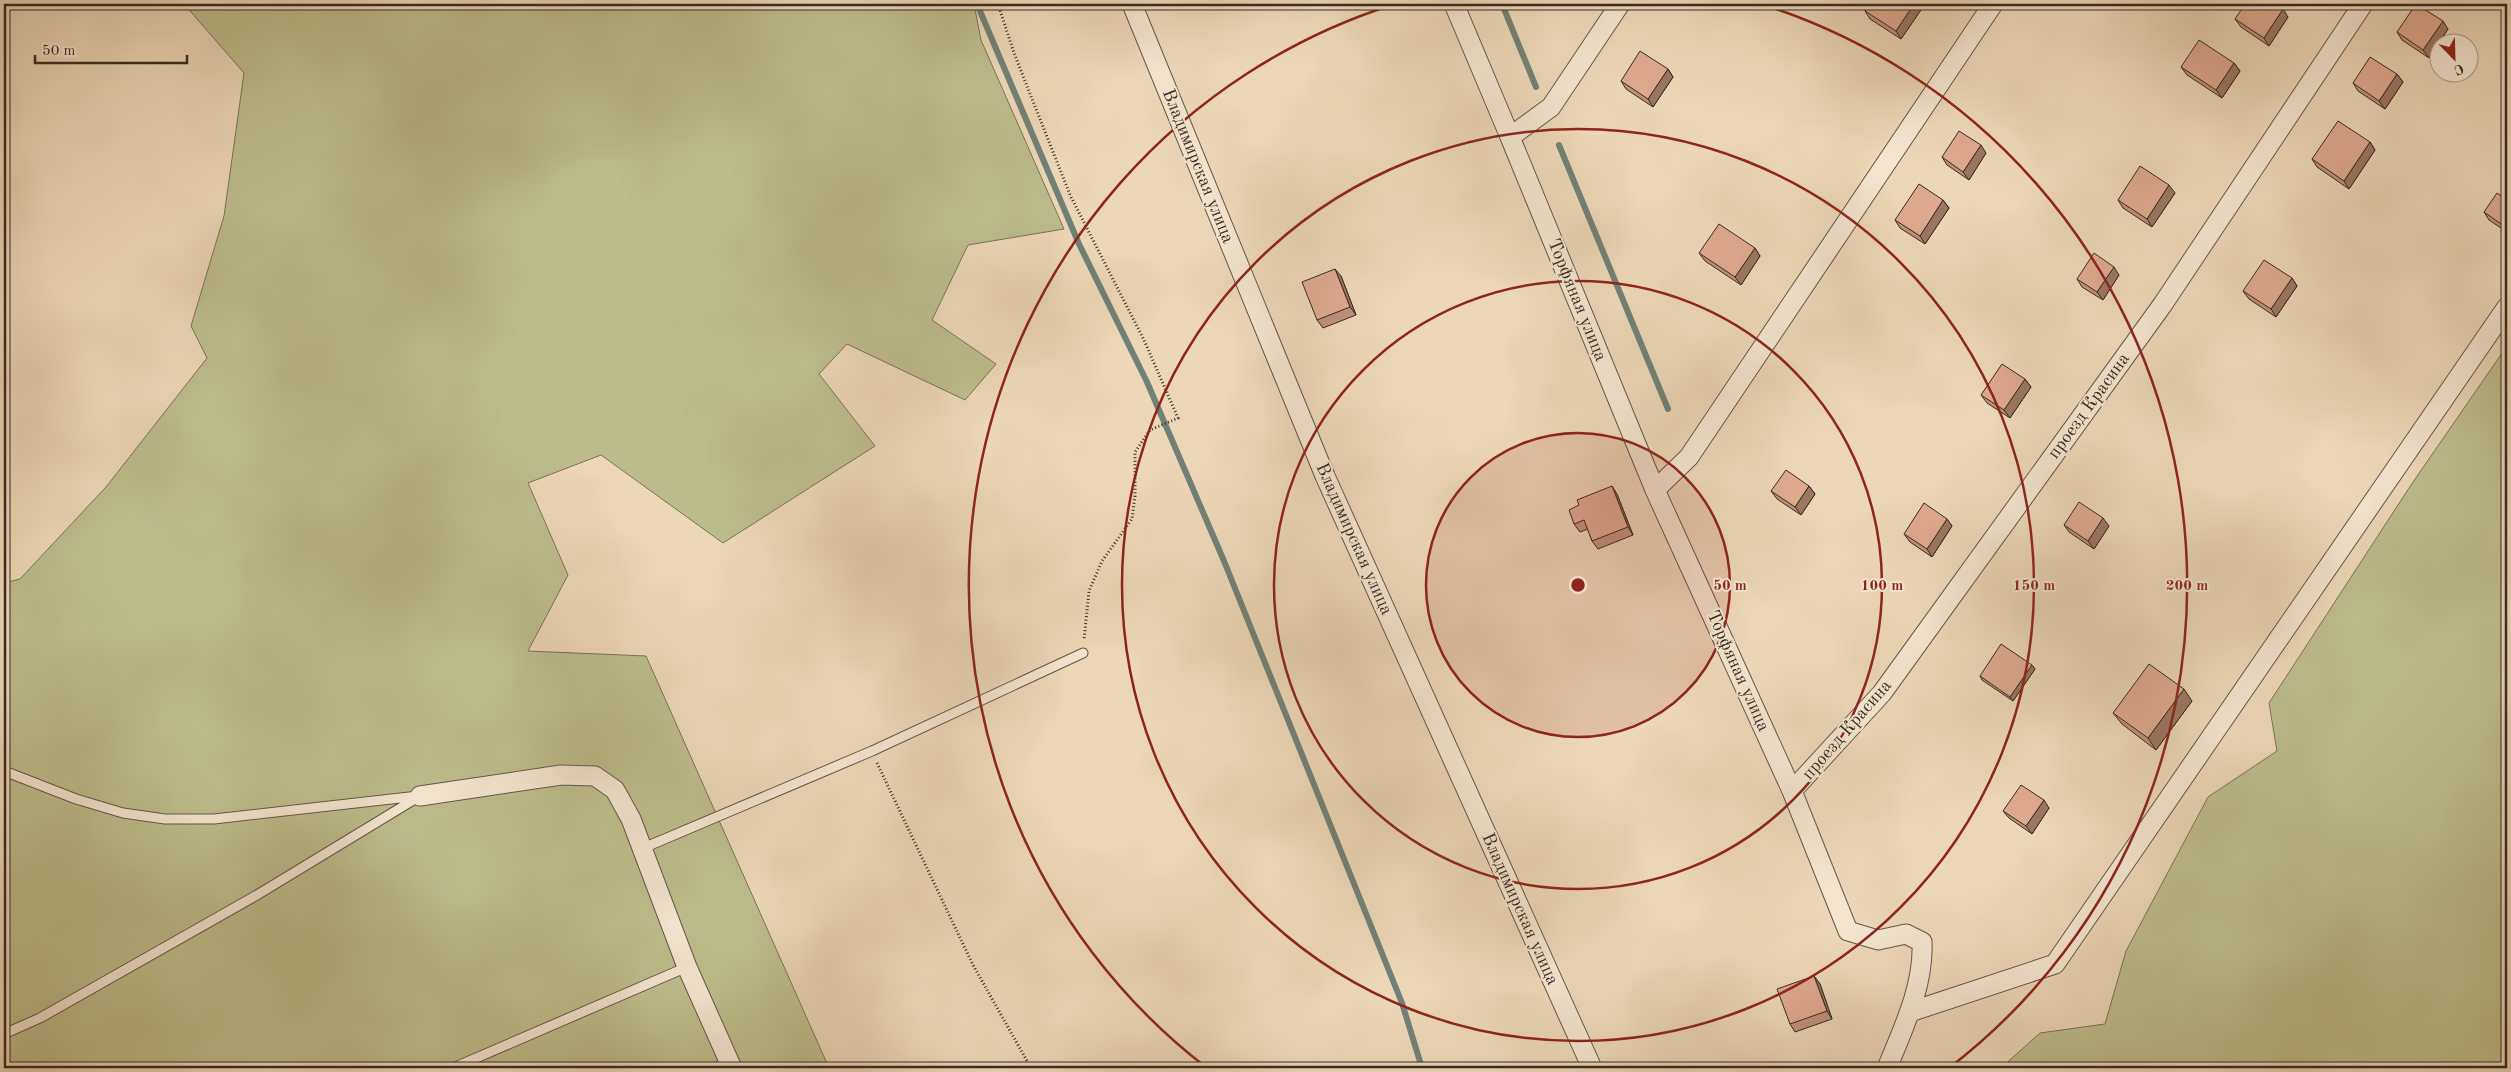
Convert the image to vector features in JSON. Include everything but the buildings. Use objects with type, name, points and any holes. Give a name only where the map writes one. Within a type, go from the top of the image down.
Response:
[{"type":"street","name":"Владимирская улица","points":[[1132,4],[1325,476],[1592,1068]]},
{"type":"street","name":"Торфяная улица","points":[[1454,4],[1656,490],[1792,791],[1848,931],[1878,940],[1906,934],[1922,942],[1923,957],[1910,1012]]},
{"type":"street","points":[[1510,137],[1551,107],[1620,4]]},
{"type":"street","points":[[1656,490],[1689,457],[1993,4]]},
{"type":"street","name":"проезд Красина","points":[[1792,791],[1882,693],[1894,677],[2163,304],[2364,4]]},
{"type":"street","points":[[1887,1068],[1910,1012],[2055,964],[2507,307]]},
{"type":"street","points":[[420,796],[561,775],[595,776],[616,790],[631,819],[725,1066]]},
{"type":"lane","points":[[641,849],[872,751],[1083,653]]},
{"type":"lane","points":[[4,772],[94,805],[123,813],[165,819],[214,818],[420,796]]},
{"type":"lane","points":[[4,1034],[40,1018],[257,895],[420,796]]},
{"type":"lane","points":[[453,1068],[687,967]]},
{"type":"path","points":[[998,4],[1014,53],[1070,195],[1144,340],[1178,418],[1150,430],[1135,452],[1132,519],[1102,561],[1089,591],[1083,653]]},
{"type":"path","points":[[872,751],[973,965],[1031,1068]]},
{"type":"green space","points":[[184,4],[974,4],[981,40],[1064,229],[968,245],[932,320],[996,364],[965,400],[847,344],[819,374],[875,446],[723,543],[601,455],[528,483],[568,575],[528,651],[646,656],[829,1068],[4,1068],[4,583],[20,579],[106,487],[207,358],[191,326],[224,216],[244,73]]},
{"type":"green space","points":[[2507,346],[2507,1068],[2001,1068],[2040,1033],[2105,1024],[2126,951],[2208,797],[2277,751],[2269,703],[2413,482]]},
{"type":"waterway","points":[[977,4],[1079,244],[1147,382],[1224,561],[1402,1003],[1422,1068]]},
{"type":"waterway","points":[[1502,4],[1536,87]]},
{"type":"waterway","points":[[1559,145],[1668,409]]}]
